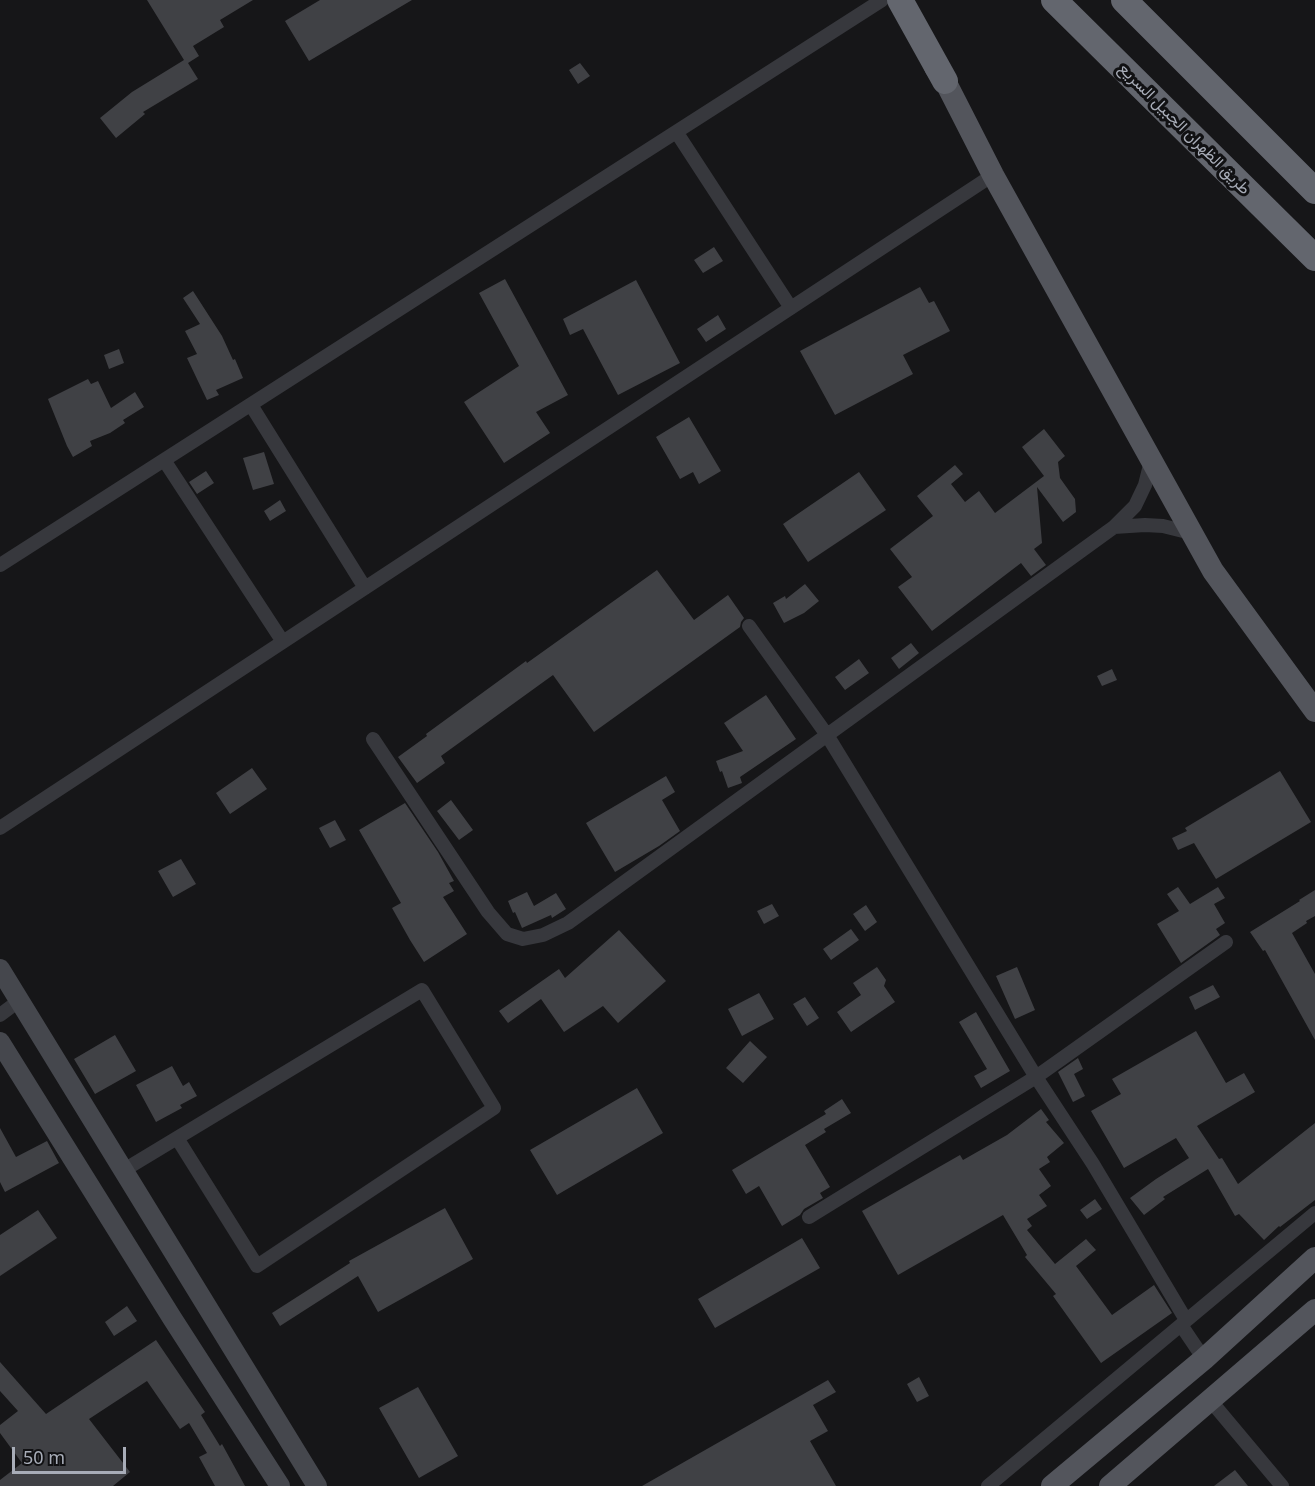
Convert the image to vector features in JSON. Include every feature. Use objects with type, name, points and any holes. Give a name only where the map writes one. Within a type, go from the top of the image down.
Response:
[{"type":"highway","points":[[900,0],[945,81]]},
{"type":"highway","name":"طريق الظهران الجبيل السريع","points":[[1054,0],[1315,258]]},
{"type":"highway","points":[[1124,0],[1315,191]]},
{"type":"main road","points":[[892,0],[945,81],[993,175],[1213,571],[1315,711]]},
{"type":"main road","points":[[1052,1486],[1204,1359],[1315,1258]]},
{"type":"main road","points":[[1110,1486],[1315,1310]]},
{"type":"street","points":[[0,565],[882,0]]},
{"type":"street","points":[[676,133],[791,308]]},
{"type":"street","points":[[0,828],[993,175]]},
{"type":"street","points":[[251,405],[365,588]]},
{"type":"street","points":[[164,460],[283,642]]},
{"type":"street","points":[[373,739],[488,912],[507,934],[523,939],[543,935],[568,922],[1114,526],[1135,506],[1145,485],[1151,461]]},
{"type":"street","points":[[1114,526],[1162,526],[1191,533]]},
{"type":"street","points":[[748,626],[827,735],[1036,1077],[1093,1164],[1204,1359]]},
{"type":"street","points":[[809,1217],[1036,1077],[1226,942]]},
{"type":"street","points":[[0,969],[317,1486]]},
{"type":"street","points":[[124,1170],[422,990],[494,1108],[257,1266],[177,1138]]},
{"type":"street","points":[[0,1015],[20,1000]]},
{"type":"street","points":[[0,1042],[280,1486]]},
{"type":"street","points":[[988,1486],[1315,1212]]},
{"type":"street","points":[[1210,1400],[1282,1486]]},
{"type":"building","points":[[147,0],[253,0],[220,20],[224,27],[193,46],[199,56],[188,63],[198,79],[143,112],[145,114],[116,138],[100,118],[132,92],[184,60]]},
{"type":"building","points":[[320,0],[412,0],[309,61],[285,21]]},
{"type":"building","points":[[580,63],[590,76],[578,84],[569,70]]},
{"type":"building","points":[[714,247],[723,261],[703,273],[694,260]]},
{"type":"building","points":[[505,279],[568,395],[536,412],[550,433],[504,463],[464,402],[519,366],[479,293]]},
{"type":"building","points":[[636,280],[680,363],[618,395],[583,329],[570,335],[563,319]]},
{"type":"building","points":[[920,287],[929,303],[934,301],[950,331],[903,355],[913,374],[835,415],[800,351]]},
{"type":"building","points":[[193,291],[222,336],[243,378],[216,390],[219,395],[207,400],[187,358],[197,354],[185,331],[200,324],[183,298]]},
{"type":"building","points":[[718,315],[726,329],[706,342],[697,329]]},
{"type":"building","points":[[119,349],[124,363],[109,369],[104,355]]},
{"type":"building","points":[[88,379],[91,384],[98,381],[111,408],[135,392],[144,407],[123,420],[125,423],[110,433],[90,441],[92,446],[73,457],[48,399]]},
{"type":"building","points":[[689,417],[721,471],[699,484],[693,472],[680,479],[656,437]]},
{"type":"building","points":[[1044,429],[1065,456],[1058,462],[1060,478],[1075,499],[1076,512],[1063,522],[1037,487],[1042,543],[1034,549],[1046,565],[1031,576],[1021,563],[932,631],[898,587],[912,577],[890,549],[933,516],[917,496],[955,465],[963,474],[951,484],[965,502],[979,491],[995,513],[1044,476],[1022,447]]},
{"type":"building","points":[[264,452],[274,484],[253,490],[243,458]]},
{"type":"building","points":[[206,471],[214,483],[197,494],[189,482]]},
{"type":"building","points":[[859,472],[886,510],[808,562],[783,524]]},
{"type":"building","points":[[280,500],[286,511],[270,521],[264,511]]},
{"type":"building","points":[[657,570],[694,620],[728,595],[744,618],[740,627],[594,732],[553,675],[441,756],[445,763],[417,783],[398,757],[526,661],[527,663]]},
{"type":"building","points":[[805,584],[819,601],[804,613],[784,623],[773,603],[785,596],[786,599]]},
{"type":"building","points":[[911,643],[919,653],[899,669],[891,658]]},
{"type":"building","points":[[859,659],[869,673],[845,690],[835,677]]},
{"type":"building","points":[[1112,669],[1117,680],[1102,686],[1097,676]]},
{"type":"building","points":[[766,695],[796,739],[740,777],[742,783],[728,788],[716,761],[743,751],[724,723]]},
{"type":"building","points":[[252,768],[267,789],[230,814],[216,793]]},
{"type":"building","points":[[1280,771],[1311,822],[1216,879],[1194,843],[1178,850],[1172,838],[1187,831],[1185,828]]},
{"type":"building","points":[[666,776],[675,792],[662,800],[680,831],[615,872],[586,823]]},
{"type":"building","points":[[451,800],[473,830],[459,840],[437,811]]},
{"type":"building","points":[[405,803],[438,852],[454,881],[449,883],[454,891],[443,897],[467,934],[424,962],[392,908],[401,903],[359,830]]},
{"type":"building","points":[[335,820],[346,840],[330,848],[319,828]]},
{"type":"building","points":[[181,859],[196,884],[173,897],[158,871]]},
{"type":"building","points":[[1178,887],[1190,904],[1218,887],[1225,898],[1214,904],[1225,923],[1216,929],[1220,935],[1181,963],[1157,924],[1179,911],[1167,894]]},
{"type":"building","points":[[1315,890],[1315,916],[1292,933],[1315,974],[1315,1040],[1265,950],[1263,951],[1250,932]]},
{"type":"building","points":[[527,892],[534,906],[556,893],[566,909],[552,918],[551,915],[522,928],[508,901]]},
{"type":"building","points":[[772,904],[779,916],[764,924],[757,911]]},
{"type":"building","points":[[866,905],[877,922],[865,931],[853,914]]},
{"type":"building","points":[[851,929],[859,940],[831,960],[823,949]]},
{"type":"building","points":[[619,930],[666,981],[618,1023],[603,1006],[564,1032],[541,999],[508,1023],[499,1011],[559,969],[565,978]]},
{"type":"building","points":[[877,967],[886,980],[884,986],[895,1002],[851,1032],[837,1012],[861,995],[853,983]]},
{"type":"building","points":[[1017,967],[1035,1010],[1015,1019],[996,976]]},
{"type":"building","points":[[1213,985],[1220,997],[1195,1010],[1189,997]]},
{"type":"building","points":[[759,993],[774,1019],[742,1036],[728,1009]]},
{"type":"building","points":[[805,997],[819,1018],[807,1026],[793,1004]]},
{"type":"building","points":[[976,1012],[1010,1071],[981,1088],[974,1076],[987,1069],[959,1022]]},
{"type":"building","points":[[1196,1031],[1226,1083],[1244,1073],[1255,1092],[1197,1126],[1219,1159],[1222,1158],[1238,1184],[1315,1123],[1315,1200],[1264,1240],[1239,1214],[1235,1216],[1208,1169],[1163,1197],[1165,1199],[1144,1215],[1130,1198],[1189,1158],[1176,1138],[1124,1168],[1091,1111],[1121,1094],[1112,1079]]},
{"type":"building","points":[[115,1035],[136,1071],[95,1094],[74,1059]]},
{"type":"building","points":[[750,1041],[767,1057],[743,1083],[726,1068]]},
{"type":"building","points":[[1078,1058],[1083,1069],[1074,1074],[1085,1096],[1073,1102],[1058,1072]]},
{"type":"building","points":[[172,1066],[183,1086],[189,1082],[197,1096],[180,1105],[182,1108],[156,1122],[136,1085]]},
{"type":"building","points":[[637,1088],[663,1133],[557,1195],[530,1150]]},
{"type":"building","points":[[842,1099],[851,1113],[824,1129],[826,1132],[805,1145],[830,1187],[820,1193],[823,1198],[782,1226],[759,1186],[746,1194],[732,1170],[826,1114],[824,1111]]},
{"type":"building","points":[[1041,1109],[1049,1120],[1046,1122],[1064,1143],[1047,1157],[1050,1162],[1039,1169],[1051,1186],[1039,1195],[1047,1206],[1027,1219],[1032,1226],[1027,1230],[1055,1264],[1086,1239],[1096,1250],[1076,1266],[1112,1315],[1154,1285],[1172,1313],[1101,1363],[1053,1296],[1056,1294],[1025,1257],[1027,1255],[1003,1215],[898,1275],[862,1211],[960,1155],[963,1160],[1007,1135]]},
{"type":"building","points":[[0,1128],[16,1157],[47,1141],[59,1163],[5,1192],[0,1182]]},
{"type":"building","points":[[1095,1199],[1102,1209],[1087,1219],[1080,1210]]},
{"type":"building","points":[[445,1208],[473,1259],[378,1312],[358,1276],[280,1326],[272,1313],[350,1263],[349,1261]]},
{"type":"building","points":[[38,1210],[57,1238],[0,1276],[0,1235]]},
{"type":"building","points":[[802,1238],[820,1268],[715,1328],[698,1299]]},
{"type":"building","points":[[127,1306],[137,1321],[114,1336],[105,1322]]},
{"type":"building","points":[[156,1340],[205,1412],[201,1415],[220,1446],[222,1444],[245,1486],[215,1486],[199,1457],[207,1453],[189,1423],[180,1429],[147,1381],[89,1419],[130,1472],[113,1486],[0,1486],[0,1480],[22,1463],[0,1433],[0,1425],[18,1411],[0,1391],[0,1362],[46,1414]]},
{"type":"building","points":[[919,1377],[929,1396],[917,1402],[907,1384]]},
{"type":"building","points":[[828,1380],[836,1392],[813,1405],[828,1431],[810,1441],[836,1486],[642,1486]]},
{"type":"building","points":[[418,1387],[458,1456],[419,1478],[379,1408]]},
{"type":"building","points":[[1235,1470],[1248,1486],[1214,1486]]}]
